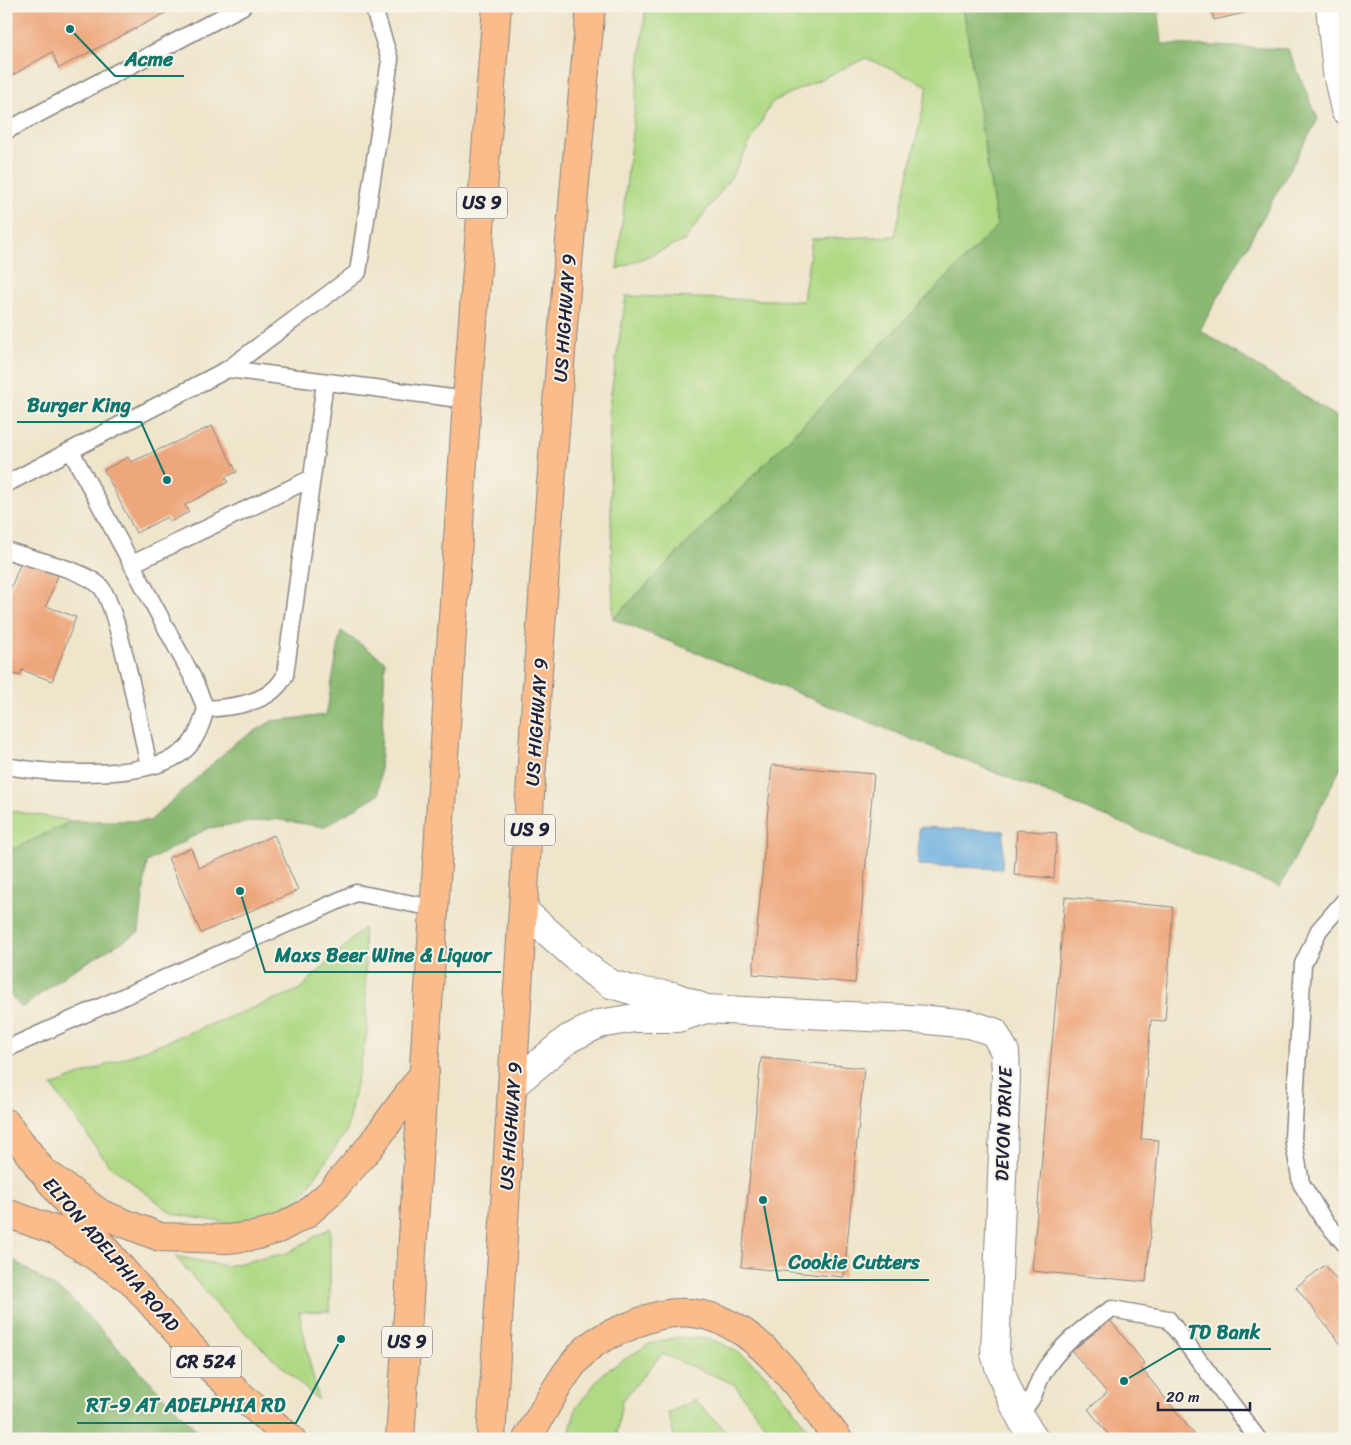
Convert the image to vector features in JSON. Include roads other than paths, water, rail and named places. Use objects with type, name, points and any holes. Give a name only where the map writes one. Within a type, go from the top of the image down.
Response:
[{"type":"main road","name":"US 9","points":[[400,1439],[468,400],[497,6]]},
{"type":"main road","name":"US HIGHWAY 9","points":[[491,1439],[556,425],[572,211],[591,6]]},
{"type":"main road","points":[[39,1168],[101,1214],[160,1236],[227,1239],[254,1236],[278,1228],[306,1214],[329,1194],[369,1148],[425,1072]]},
{"type":"main road","name":"ELTON ADELPHIA ROAD","points":[[8,1126],[39,1168],[128,1278],[212,1370],[291,1439]]},
{"type":"main road","points":[[6,1214],[58,1231],[128,1278]]},
{"type":"main road","points":[[527,1439],[571,1368],[589,1347],[641,1320],[668,1313],[700,1313],[730,1323],[757,1342],[792,1380],[838,1439]]},
{"type":"street","points":[[1330,6],[1337,72],[1345,110]]},
{"type":"street","points":[[524,912],[593,972],[611,984],[635,992],[673,996],[706,1009]]},
{"type":"street","points":[[513,1085],[568,1039],[599,1024],[635,1018],[678,1018],[706,1009]]},
{"type":"street","name":"DEVON DRIVE","points":[[706,1009],[929,1020],[969,1024],[994,1032],[1005,1052],[1006,1076],[995,1354],[1003,1379],[1019,1414],[1034,1439]]},
{"type":"lane","points":[[6,131],[244,6]]},
{"type":"lane","points":[[6,484],[228,369],[358,272],[390,60],[373,6]]},
{"type":"lane","points":[[228,369],[468,400]]},
{"type":"lane","points":[[206,709],[225,708],[258,700],[272,693],[281,684],[285,675],[325,382]]},
{"type":"lane","points":[[6,766],[38,772],[105,773],[149,766],[172,759],[188,747],[197,734],[206,709],[193,678],[71,450]]},
{"type":"lane","points":[[132,564],[312,478]]},
{"type":"lane","points":[[6,550],[89,578],[102,587],[109,602],[127,664],[149,766]]},
{"type":"lane","points":[[6,1048],[356,893],[434,908]]},
{"type":"lane","points":[[1345,900],[1318,930],[1303,964],[1293,1138],[1301,1183],[1323,1218],[1345,1244]]},
{"type":"lane","points":[[1019,1414],[1032,1402],[1046,1368],[1083,1327],[1112,1309],[1168,1319],[1258,1439]]},
{"type":"water","points":[[919,827],[1004,831],[1002,869],[918,865]]},
{"type":"place","name":"Acme","points":[[70,29]]},
{"type":"place","name":"Burger King","points":[[167,480]]},
{"type":"place","name":"Maxs Beer Wine & Liquor","points":[[240,891]]},
{"type":"place","name":"Cookie Cutters","points":[[763,1200]]},
{"type":"place","name":"RT-9 AT ADELPHIA RD","points":[[341,1339]]},
{"type":"place","name":"TD Bank","points":[[1124,1381]]}]
